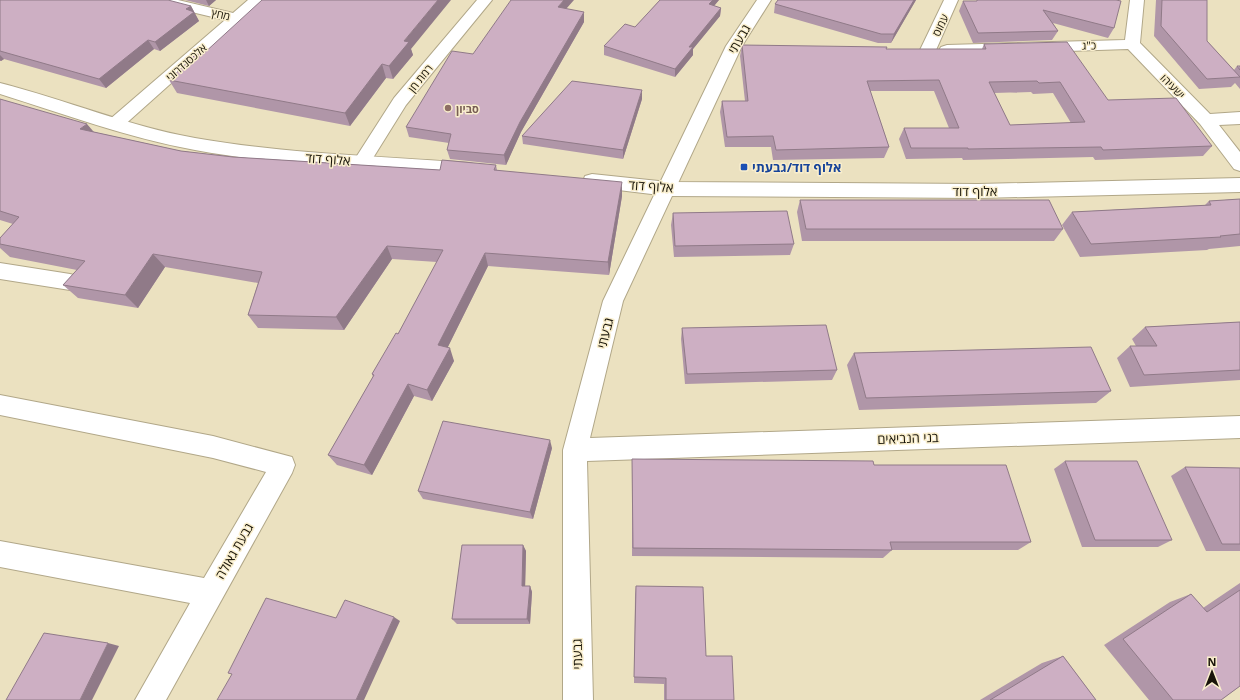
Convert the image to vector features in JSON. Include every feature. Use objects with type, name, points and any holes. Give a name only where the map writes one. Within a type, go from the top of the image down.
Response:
[{"type":"street","name":"מחץ","points":[[159,0],[237,18]]},
{"type":"street","name":"אלכסנדרוני","points":[[115,124],[257,0]]},
{"type":"street","name":"רמת חן","points":[[362,162],[400,102],[485,0]]},
{"type":"street","name":"גבעתי","points":[[578,700],[575,450],[613,301],[668,188],[742,46],[764,0]]},
{"type":"street","name":"עמוס","points":[[928,50],[951,0]]},
{"type":"street","points":[[1132,44],[1137,0]]},
{"type":"street","name":"כ\"ג","points":[[912,50],[1132,44]]},
{"type":"street","name":"ישעיהו","points":[[1132,44],[1206,120],[1240,165]]},
{"type":"street","name":"אלוף דוד","points":[[0,88],[115,124],[195,144],[275,155],[487,171]]},
{"type":"street","points":[[1206,120],[1240,118]]},
{"type":"street","name":"אלוף דוד","points":[[574,179],[668,188],[978,191],[1240,185]]},
{"type":"street","points":[[0,271],[70,282]]},
{"type":"street","name":"גבעת גאולה","points":[[0,405],[212,447],[283,465],[150,700]]},
{"type":"street","name":"בני הנביאים","points":[[575,450],[1240,426]]},
{"type":"street","points":[[0,554],[210,593]]},
{"type":"building","points":[[0,0],[168,0],[191,6],[186,9],[194,12],[155,42],[148,40],[99,79],[0,51]]},
{"type":"building","points":[[262,0],[438,0],[404,41],[409,42],[389,66],[382,64],[345,113],[169,80],[196,54],[202,55]]},
{"type":"building","points":[[511,0],[564,0],[558,7],[584,12],[520,122],[504,155],[447,150],[451,134],[406,127],[452,51],[473,54]]},
{"type":"building","points":[[660,0],[713,0],[709,4],[721,8],[689,47],[693,47],[675,69],[604,46],[625,24],[635,27]]},
{"type":"building","points":[[778,0],[914,0],[894,34],[881,34],[775,4]]},
{"type":"building","points":[[1162,0],[1207,0],[1207,41],[1240,77],[1207,79],[1161,26]]},
{"type":"building","points":[[963,1],[1121,1],[1114,28],[1043,10],[1058,31],[978,33]]},
{"type":"building","points":[[1067,42],[1108,100],[1176,98],[1212,146],[1103,150],[1101,147],[968,149],[911,148],[904,128],[959,128],[939,80],[867,81],[889,147],[776,150],[773,136],[727,137],[722,101],[748,101],[742,45],[887,47],[886,49],[986,49],[984,44]],"holes":[[[1037,81],[1039,83],[1060,82],[1085,122],[1010,125],[989,82]]]},
{"type":"building","points":[[572,81],[642,90],[623,150],[522,136]]},
{"type":"building","points":[[0,99],[87,124],[80,129],[181,151],[233,157],[440,170],[442,160],[496,165],[494,170],[622,182],[608,262],[485,253],[438,345],[450,348],[427,390],[408,384],[364,465],[328,455],[374,375],[372,374],[396,333],[398,334],[443,250],[387,246],[336,317],[248,315],[262,272],[153,254],[125,295],[63,285],[85,261],[0,244],[0,238],[19,217],[0,211]]},
{"type":"building","points":[[1240,199],[1240,234],[1220,236],[1221,237],[1091,244],[1072,212],[1211,205],[1209,201]]},
{"type":"building","points":[[800,200],[1049,200],[1063,229],[806,229]]},
{"type":"building","points":[[787,211],[794,244],[675,246],[673,213]]},
{"type":"building","points":[[1240,322],[1240,370],[1144,375],[1130,346],[1157,346],[1145,327]]},
{"type":"building","points":[[826,325],[837,370],[687,374],[682,328]]},
{"type":"building","points":[[1091,347],[1111,391],[866,398],[854,353]]},
{"type":"building","points":[[443,421],[550,440],[530,512],[418,491]]},
{"type":"building","points":[[632,459],[873,461],[874,465],[1006,465],[1031,542],[890,542],[892,550],[633,548]]},
{"type":"building","points":[[1065,461],[1137,461],[1172,540],[1095,540]]},
{"type":"building","points":[[1185,467],[1240,468],[1240,544],[1222,544]]},
{"type":"building","points":[[462,545],[523,545],[522,586],[530,586],[527,619],[452,619]]},
{"type":"building","points":[[636,586],[703,587],[706,656],[732,656],[734,700],[666,700],[666,678],[634,677]]},
{"type":"building","points":[[1240,590],[1240,686],[1221,700],[1173,700],[1123,639],[1191,594],[1207,612]]},
{"type":"building","points":[[266,598],[336,618],[345,600],[394,617],[356,700],[217,700],[232,674],[228,673]]},
{"type":"building","points":[[44,633],[108,643],[80,700],[6,700]]},
{"type":"building","points":[[1063,656],[1096,700],[990,700]]},
{"type":"place","name":"סביון","points":[[448,108]]},
{"type":"place","name":"אלוף דוד/גבעתי","points":[[744,167]]}]
